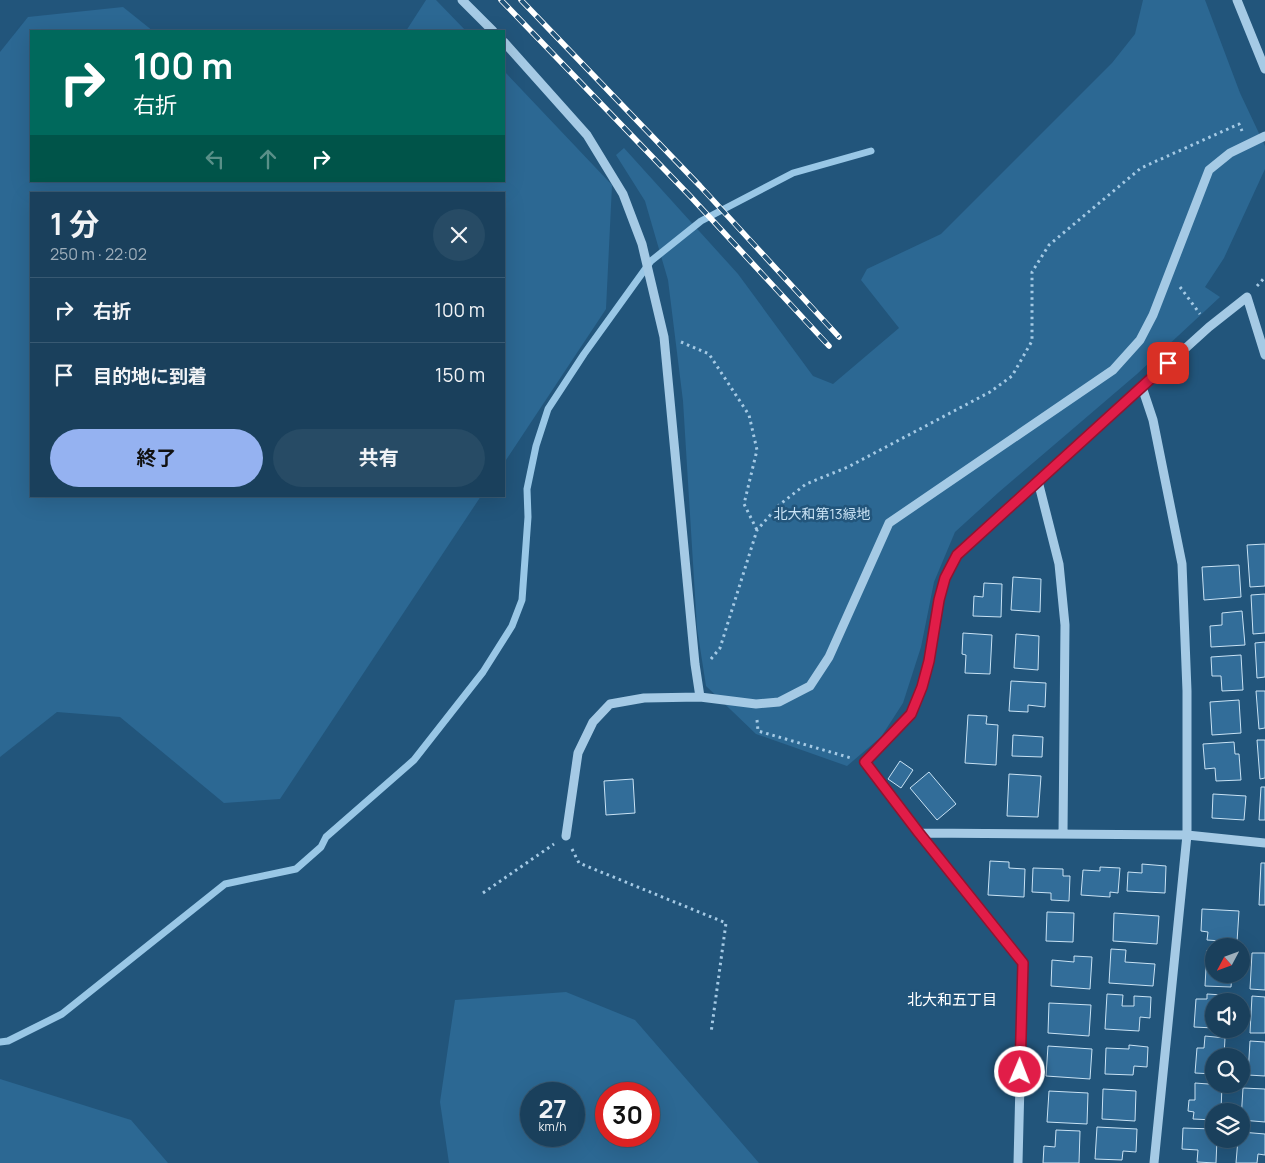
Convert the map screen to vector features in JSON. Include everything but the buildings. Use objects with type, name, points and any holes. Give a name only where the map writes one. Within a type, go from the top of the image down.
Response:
[{"type":"street","points":[[462,0],[492,30]]},
{"type":"street","points":[[1237,0],[1265,69]]},
{"type":"street","points":[[505,43],[587,135],[623,194],[642,244],[664,337],[695,664],[700,697]]},
{"type":"street","points":[[566,836],[578,753],[593,722],[610,704],[644,698],[700,697],[756,704],[778,702],[810,686],[829,656],[889,523],[1113,370],[1140,340],[1153,315],[1209,170],[1230,153],[1265,136]]},
{"type":"street","points":[[1018,1163],[1023,963],[865,762],[911,714],[922,687],[929,661],[939,600],[945,578],[957,555],[1209,327],[1248,297],[1265,355]]},
{"type":"street","points":[[1142,387],[1153,420],[1182,564],[1187,691],[1187,835],[1154,1163]]},
{"type":"street","points":[[1038,481],[1059,564],[1065,625],[1063,834]]},
{"type":"street","points":[[919,833],[1187,835],[1265,843]]},
{"type":"path","points":[[695,664],[708,662],[720,648],[757,530],[779,505],[806,484],[856,463],[990,392],[1012,376],[1032,341],[1032,272],[1049,245],[1141,168],[1239,124],[1247,145]]},
{"type":"path","points":[[1170,274],[1209,327]]},
{"type":"path","points":[[664,337],[709,354],[748,415],[757,450],[744,504],[757,530]]},
{"type":"path","points":[[756,704],[758,731],[865,762]]},
{"type":"path","points":[[483,893],[566,836],[579,863],[726,922],[710,1033]]},
{"type":"green space","points":[[426,0],[436,0],[465,30],[407,30]]},
{"type":"green space","name":"北大和第13緑地","points":[[1143,0],[1205,0],[1240,93],[1265,146],[1265,169],[1224,258],[1205,287],[1220,297],[1137,374],[955,532],[934,582],[921,647],[903,703],[881,737],[847,766],[756,734],[706,686],[697,628],[683,401],[668,280],[645,201],[616,155],[624,148],[738,274],[813,376],[833,384],[899,328],[861,280],[867,269],[941,234],[1112,63],[1135,34]]},
{"type":"green space","points":[[123,7],[152,30],[30,30],[30,182],[505,182],[505,72],[612,185],[606,309],[505,461],[505,192],[30,192],[30,497],[480,497],[280,799],[224,803],[120,717],[57,712],[0,757],[0,52],[28,17]]},
{"type":"green space","points":[[566,992],[635,1020],[759,1163],[449,1163],[440,1102],[455,1000]]},
{"type":"green space","points":[[0,1079],[131,1120],[168,1163],[0,1163]]},
{"type":"waterway","points":[[0,1042],[8,1041],[62,1014],[225,884],[296,869],[321,847],[326,837],[414,760],[483,672],[512,626],[522,600],[528,517],[527,489],[536,446],[548,409],[584,354],[651,261],[701,221],[793,173],[871,151]]},
{"type":"railway","points":[[501,0],[690,196],[829,346]]},
{"type":"railway","points":[[521,0],[700,186],[839,337]]},
{"type":"district","name":"北大和五丁目","points":[[952,1000]]},
{"type":"route","points":[[1020,1072],[1023,963],[865,762],[911,714],[922,687],[929,661],[939,600],[945,578],[957,555],[1168,363]]}]
